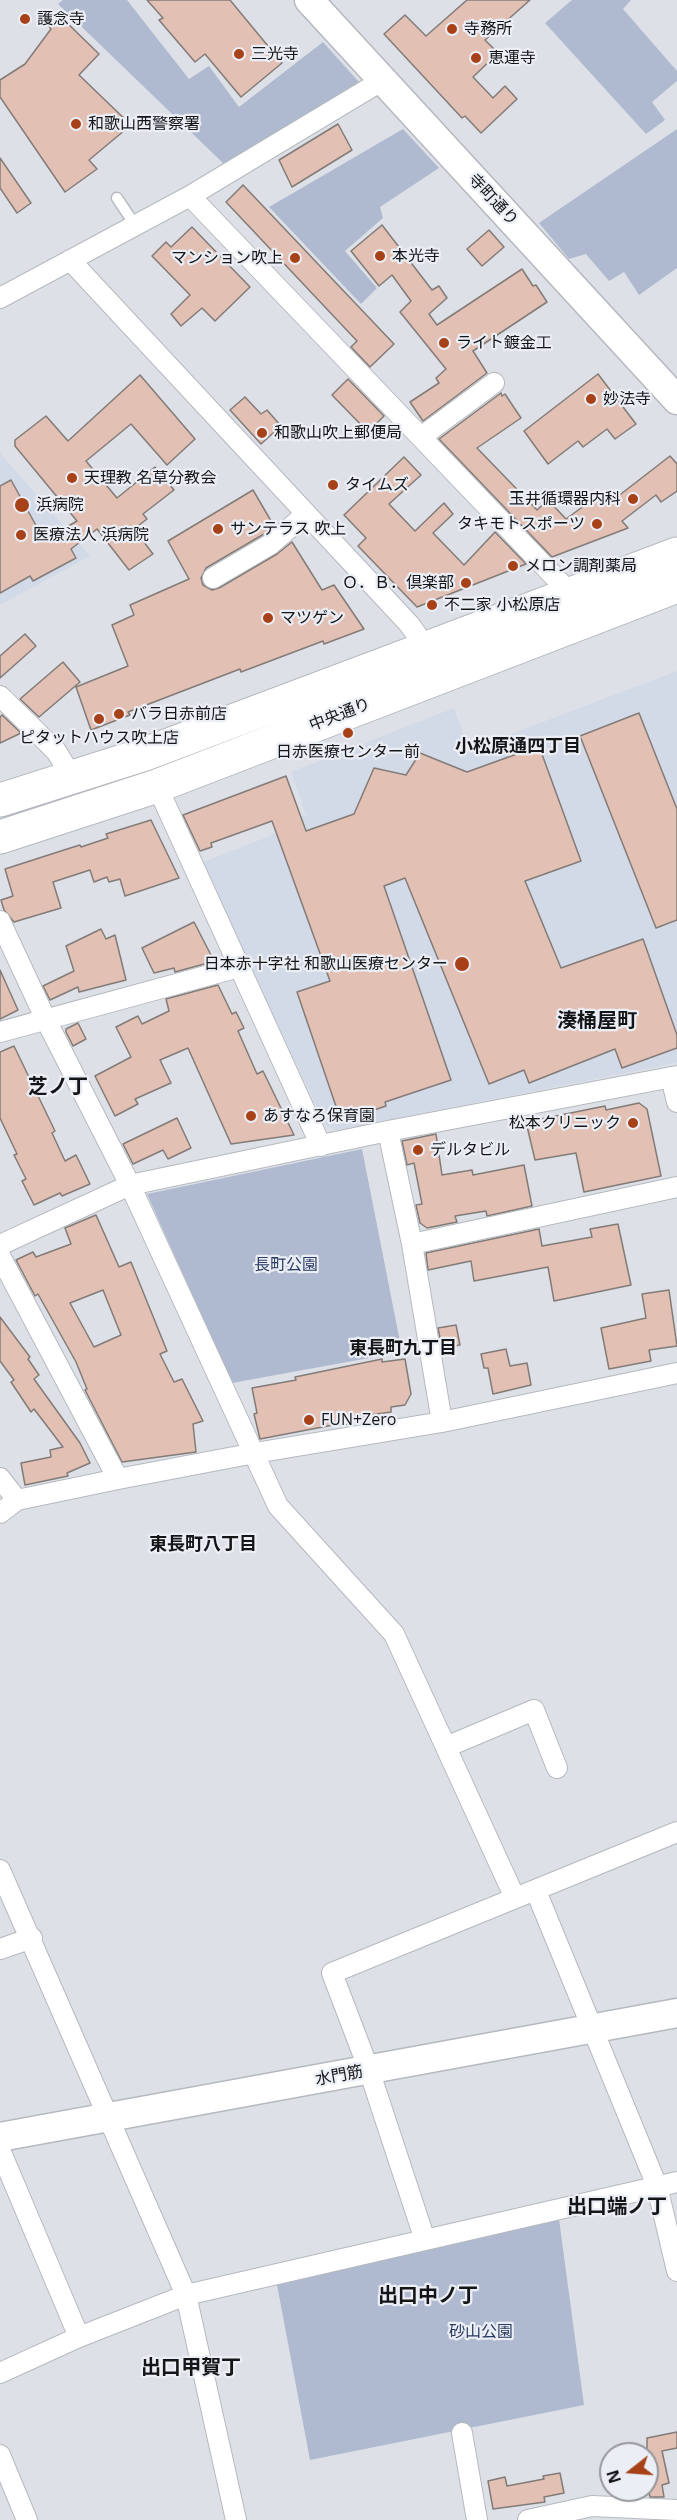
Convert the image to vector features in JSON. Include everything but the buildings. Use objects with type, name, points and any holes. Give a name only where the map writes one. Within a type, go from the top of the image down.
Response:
[{"type":"highway","name":"中央通り","points":[[0,800],[427,664],[576,608],[677,554]]},
{"type":"highway","name":"中央通り","points":[[576,608],[677,586]]},
{"type":"highway","name":"中央通り","points":[[0,837],[157,786],[427,664]]},
{"type":"street","name":"寺町通り","points":[[309,0],[677,400]]},
{"type":"street","points":[[0,298],[190,196],[383,80]]},
{"type":"street","points":[[190,196],[421,437],[576,608]]},
{"type":"street","points":[[70,260],[409,624],[417,635],[427,664]]},
{"type":"street","points":[[421,437],[494,383]]},
{"type":"street","points":[[213,578],[271,544],[306,514]]},
{"type":"street","points":[[0,696],[56,751],[72,777]]},
{"type":"street","points":[[157,786],[321,1146]]},
{"type":"street","points":[[0,921],[46,1020],[130,1185],[278,1506],[394,1634],[515,1898]]},
{"type":"street","points":[[0,1032],[238,967]]},
{"type":"street","points":[[0,1245],[130,1185],[388,1131],[674,1077],[677,1102]]},
{"type":"street","points":[[388,1131],[412,1244],[442,1422]]},
{"type":"street","points":[[412,1244],[677,1187]]},
{"type":"street","points":[[0,1256],[118,1479]]},
{"type":"street","points":[[0,1513],[17,1500],[118,1479],[255,1453],[442,1422],[677,1373]]},
{"type":"street","points":[[0,1478],[17,1500]]},
{"type":"street","points":[[446,1747],[534,1710],[557,1768]]},
{"type":"street","points":[[425,2240],[369,2070],[332,1973],[677,1832]]},
{"type":"street","points":[[0,1869],[186,2295],[236,2520]]},
{"type":"street","points":[[536,1891],[657,2186],[677,2271]]},
{"type":"street","points":[[0,1949],[32,1938]]},
{"type":"street","name":"水門筋","points":[[0,2137],[677,2013]]},
{"type":"street","points":[[0,2150],[79,2337]]},
{"type":"street","points":[[0,2373],[79,2337],[186,2295],[677,2182]]},
{"type":"street","points":[[462,2433],[477,2520]]},
{"type":"street","points":[[0,2455],[27,2520]]},
{"type":"street","points":[[528,2520],[592,2506],[677,2510]]},
{"type":"lane","points":[[117,198],[135,225]]},
{"type":"shaded area","name":"浜病院","points":[[0,453],[90,556],[0,605]]},
{"type":"shaded area","name":"日本赤十字社 和歌山医療センター","points":[[677,671],[677,1063],[336,1130],[326,1126],[199,864],[290,828],[288,821],[306,815],[291,772],[454,708],[469,750]]},
{"type":"green space","points":[[63,0],[127,0],[189,79],[209,66],[239,107],[323,42],[359,82],[225,165],[58,4]]},
{"type":"green space","points":[[572,0],[631,0],[623,9],[677,71],[677,81],[652,102],[665,120],[646,134],[545,23]]},
{"type":"green space","points":[[403,129],[439,168],[380,207],[383,218],[345,251],[377,288],[361,304],[269,207]]},
{"type":"green space","points":[[677,129],[677,268],[639,295],[624,272],[609,281],[586,254],[569,259],[539,223]]},
{"type":"green space","name":"長町公園","points":[[362,1149],[402,1352],[232,1383],[147,1194]]},
{"type":"green space","name":"砂山公園","points":[[559,2219],[584,2405],[310,2460],[277,2285]]},
{"type":"place","name":"護念寺","points":[[25,19]]},
{"type":"place","name":"寺務所","points":[[452,29]]},
{"type":"place","name":"三光寺","points":[[239,54]]},
{"type":"place","name":"恵運寺","points":[[476,58]]},
{"type":"place","name":"和歌山西警察署","points":[[76,124]]},
{"type":"place","name":"本光寺","points":[[380,256]]},
{"type":"place","name":"マンション吹上","points":[[295,258]]},
{"type":"place","name":"ライト鍍金工","points":[[444,343]]},
{"type":"place","name":"妙法寺","points":[[591,399]]},
{"type":"place","name":"和歌山吹上郵便局","points":[[262,433]]},
{"type":"place","name":"天理教 名草分教会","points":[[72,478]]},
{"type":"place","name":"タイムズ","points":[[333,485]]},
{"type":"place","name":"玉井循環器内科","points":[[633,499]]},
{"type":"place","name":"浜病院","points":[[22,505]]},
{"type":"place","name":"タキモトスポーツ","points":[[597,524]]},
{"type":"place","name":"サンテラス 吹上","points":[[218,529]]},
{"type":"place","name":"医療法人 浜病院","points":[[21,535]]},
{"type":"place","name":"メロン調剤薬局","points":[[513,566]]},
{"type":"place","name":"Ｏ．Ｂ．倶楽部","points":[[466,583]]},
{"type":"place","name":"不二家 小松原店","points":[[432,605]]},
{"type":"place","name":"マツゲン","points":[[268,618]]},
{"type":"place","name":"バラ日赤前店","points":[[119,714]]},
{"type":"place","name":"ピタットハウス吹上店","points":[[99,719]]},
{"type":"place","name":"日赤医療センター前","points":[[348,733]]},
{"type":"place","name":"日本赤十字社 和歌山医療センター","points":[[462,964]]},
{"type":"place","name":"あすなろ保育園","points":[[251,1116]]},
{"type":"place","name":"松本クリニック","points":[[633,1123]]},
{"type":"place","name":"デルタビル","points":[[418,1150]]},
{"type":"place","name":"FUN+Zero","points":[[309,1420]]},
{"type":"district","name":"小松原通四丁目","points":[[518,747]]},
{"type":"district","name":"湊桶屋町","points":[[597,1021]]},
{"type":"district","name":"芝ノ丁","points":[[58,1087]]},
{"type":"district","name":"東長町九丁目","points":[[403,1349]]},
{"type":"district","name":"東長町八丁目","points":[[203,1545]]},
{"type":"district","name":"出口端ノ丁","points":[[617,2207]]},
{"type":"district","name":"出口中ノ丁","points":[[428,2296]]},
{"type":"district","name":"出口甲賀丁","points":[[191,2368]]}]
